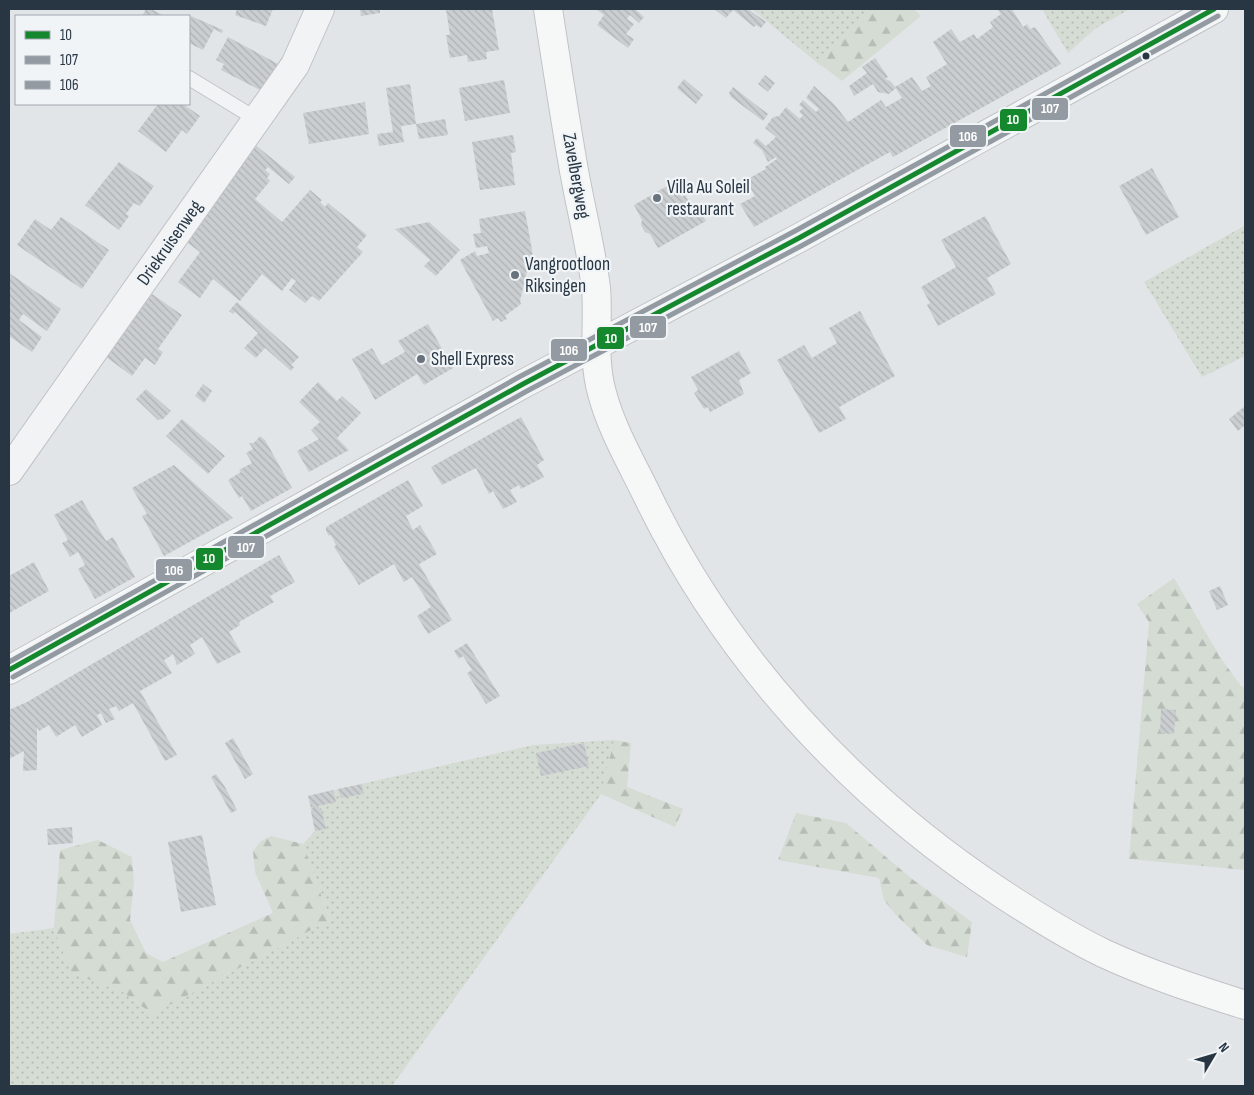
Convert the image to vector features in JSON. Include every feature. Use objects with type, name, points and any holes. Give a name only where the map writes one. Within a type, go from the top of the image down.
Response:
[{"type":"main road","name":"Zavelbergweg","points":[[548,9],[596,290],[595,344],[601,390],[609,414],[665,533],[697,587],[740,648],[814,738],[886,807],[949,859],[1029,912],[1103,953],[1200,991],[1245,1005]]},
{"type":"main road","points":[[9,670],[595,344],[799,238],[1214,9]]},
{"type":"street","name":"Driekruisenweg","points":[[9,471],[258,120],[295,65],[320,9]]},
{"type":"lane","points":[[190,79],[258,120]]},
{"type":"green space","points":[[752,9],[869,9],[847,32],[821,66]]},
{"type":"green space","points":[[869,9],[914,9],[921,16],[842,81],[816,61]]},
{"type":"green space","points":[[1042,9],[1130,9],[1096,28],[1068,53]]},
{"type":"green space","points":[[1244,226],[1245,356],[1202,377],[1144,282]]},
{"type":"green space","points":[[1174,578],[1220,657],[1241,686],[1245,687],[1245,870],[1129,859],[1149,622],[1137,604]]},
{"type":"green space","points":[[614,740],[601,794],[392,1086],[9,1086],[9,934],[54,928],[71,973],[123,992],[152,1014],[330,920],[303,844],[315,831],[308,796],[534,745]]},
{"type":"green space","points":[[614,740],[631,743],[627,787],[683,809],[675,827],[601,794]]},
{"type":"green space","points":[[796,813],[846,823],[912,879],[972,922],[967,957],[927,945],[895,914],[884,900],[879,878],[778,860]]},
{"type":"green space","points":[[271,836],[303,844],[330,920],[152,1014],[123,992],[71,973],[54,928],[60,850],[98,840],[132,857],[134,882],[130,920],[146,953],[163,962],[273,913],[255,872],[253,851],[261,841]]},
{"type":"building","points":[[146,9],[151,9],[163,15],[143,15]]},
{"type":"building","points":[[237,9],[273,9],[266,26],[235,15]]},
{"type":"building","points":[[360,9],[380,9],[380,13],[361,16]]},
{"type":"building","points":[[446,9],[492,9],[499,50],[486,52],[487,59],[468,62],[467,55],[450,58],[446,35],[450,35]]},
{"type":"building","points":[[596,9],[635,9],[644,17],[639,23],[630,15],[627,19],[634,24],[626,34],[634,39],[628,48],[597,25],[604,15]]},
{"type":"building","points":[[714,9],[748,9],[766,22],[761,28],[756,25],[754,27],[733,10],[726,18]]},
{"type":"building","points":[[999,9],[1012,9],[1023,27],[1027,24],[1030,29],[1035,27],[1061,64],[893,157],[890,152],[754,227],[740,204],[755,196],[746,180],[766,169],[765,167],[777,159],[776,157],[768,162],[762,150],[753,143],[757,138],[766,146],[776,137],[765,128],[773,117],[779,116],[786,107],[800,119],[803,115],[799,112],[803,108],[799,105],[803,100],[816,112],[819,109],[806,98],[814,86],[835,105],[848,122],[881,100],[886,107],[902,98],[895,87],[912,77],[922,91],[931,86],[926,77],[947,64],[933,42],[951,29],[960,42],[974,34],[977,39],[993,27],[990,22],[1001,14]]},
{"type":"building","points":[[191,16],[223,30],[222,33],[214,29],[203,50],[190,44]]},
{"type":"building","points":[[228,37],[278,64],[264,92],[221,70],[224,64],[216,60]]},
{"type":"building","points":[[875,58],[888,77],[885,79],[890,81],[896,88],[889,94],[878,92],[873,84],[854,96],[849,86],[867,73],[862,67]]},
{"type":"building","points":[[765,75],[775,83],[768,92],[758,84]]},
{"type":"building","points":[[684,79],[703,95],[696,104],[677,88]]},
{"type":"building","points":[[504,80],[510,113],[465,121],[459,88]]},
{"type":"building","points":[[410,84],[416,124],[401,126],[404,142],[379,146],[377,134],[393,132],[386,88]]},
{"type":"building","points":[[733,87],[768,114],[763,121],[731,97],[729,93]]},
{"type":"building","points":[[365,102],[369,134],[309,144],[303,113]]},
{"type":"building","points":[[157,105],[184,105],[200,116],[187,134],[182,130],[166,152],[138,131]]},
{"type":"building","points":[[445,119],[448,135],[419,139],[416,124]]},
{"type":"building","points":[[513,135],[516,152],[511,153],[515,185],[480,190],[472,142]]},
{"type":"building","points":[[254,144],[295,177],[289,184],[268,167],[265,170],[270,174],[267,178],[270,181],[255,199],[282,222],[310,190],[322,200],[320,202],[325,207],[328,203],[367,235],[357,247],[363,252],[319,301],[312,296],[305,303],[289,290],[296,281],[292,278],[282,291],[262,274],[240,301],[213,279],[200,298],[178,282],[200,252],[185,241]]},
{"type":"building","points":[[119,162],[154,186],[140,206],[134,203],[126,214],[129,216],[119,230],[85,205]]},
{"type":"building","points":[[1152,168],[1179,217],[1146,235],[1119,186]]},
{"type":"building","points":[[674,182],[682,197],[685,195],[693,209],[697,206],[706,221],[658,248],[650,234],[645,232],[641,225],[642,220],[634,205]]},
{"type":"building","points":[[525,211],[534,261],[529,262],[520,301],[521,304],[505,316],[507,319],[501,322],[498,318],[493,321],[460,260],[475,251],[477,256],[489,253],[487,246],[476,248],[473,234],[481,233],[479,219]]},
{"type":"building","points":[[985,216],[1011,264],[987,278],[996,294],[938,326],[927,305],[930,303],[921,287],[956,267],[941,240]]},
{"type":"building","points":[[61,217],[109,250],[82,289],[17,245],[35,219],[51,230]]},
{"type":"building","points":[[429,222],[460,250],[436,276],[424,266],[430,260],[395,229]]},
{"type":"building","points":[[9,273],[61,309],[47,331],[23,314],[19,320],[42,337],[32,352],[9,336]]},
{"type":"building","points":[[152,294],[182,315],[158,349],[163,352],[155,365],[145,358],[132,376],[106,357]]},
{"type":"building","points":[[237,302],[299,357],[291,365],[294,367],[291,371],[265,348],[256,358],[244,348],[258,333],[235,312],[233,314],[229,311]]},
{"type":"building","points":[[860,311],[895,376],[839,407],[846,419],[819,433],[777,360],[804,345],[812,358],[837,343],[829,328]]},
{"type":"building","name":"Shell Express","points":[[428,324],[453,368],[424,385],[417,374],[375,400],[352,359],[372,348],[382,365],[405,352],[398,341]]},
{"type":"building","points":[[739,351],[751,373],[739,380],[744,394],[710,412],[708,407],[704,409],[694,393],[698,390],[691,377]]},
{"type":"building","points":[[318,382],[337,401],[342,396],[361,413],[337,438],[349,450],[309,472],[297,451],[319,439],[311,430],[320,422],[299,402]]},
{"type":"building","points":[[203,384],[212,391],[204,403],[195,396]]},
{"type":"building","points":[[146,389],[171,411],[163,419],[158,420],[136,399]]},
{"type":"building","points":[[1245,406],[1245,425],[1238,431],[1229,419]]},
{"type":"building","points":[[521,417],[544,460],[537,465],[544,477],[521,489],[519,485],[510,490],[517,502],[503,509],[493,491],[489,494],[476,468],[442,485],[431,467]]},
{"type":"building","points":[[182,419],[225,456],[208,474],[166,436]]},
{"type":"building","points":[[260,436],[265,440],[292,488],[251,511],[242,496],[239,498],[228,480],[241,472],[239,470],[252,463],[246,453],[253,449],[249,443],[254,443]]},
{"type":"building","points":[[174,465],[233,518],[164,556],[142,516],[147,514],[132,488]]},
{"type":"building","points":[[408,480],[423,506],[406,516],[413,530],[420,525],[437,554],[419,564],[452,620],[428,634],[417,616],[431,607],[412,577],[404,582],[394,564],[359,585],[334,547],[336,545],[331,535],[329,536],[326,531],[326,527]]},
{"type":"building","points":[[82,500],[106,541],[113,537],[135,577],[95,599],[78,569],[85,565],[78,552],[70,557],[62,543],[68,540],[54,515]]},
{"type":"building","points":[[279,555],[295,582],[270,596],[274,602],[239,622],[240,625],[229,632],[241,652],[217,664],[202,637],[190,645],[195,654],[177,665],[173,654],[164,660],[172,673],[140,691],[177,755],[165,761],[133,703],[119,711],[116,706],[109,709],[115,719],[106,723],[101,713],[97,715],[102,725],[82,737],[75,725],[56,737],[49,725],[39,731],[37,727],[37,770],[23,771],[24,751],[9,759],[9,710],[27,702]]},
{"type":"building","points":[[34,562],[49,591],[9,613],[9,576]]},
{"type":"building","points":[[1220,586],[1228,605],[1217,610],[1209,591]]},
{"type":"building","points":[[467,643],[500,696],[486,704],[467,673],[472,670],[463,656],[459,659],[454,651]]},
{"type":"building","points":[[1161,709],[1176,710],[1174,734],[1160,733]]},
{"type":"building","points":[[233,738],[253,774],[245,779],[225,743]]},
{"type":"building","points":[[584,743],[589,766],[541,776],[536,753]]},
{"type":"building","points":[[216,774],[237,810],[231,813],[211,777]]},
{"type":"building","points":[[362,784],[363,794],[341,798],[338,789]]},
{"type":"building","points":[[333,790],[336,802],[318,806],[318,809],[321,808],[326,829],[315,831],[311,811],[313,807],[311,807],[308,796]]},
{"type":"building","points":[[72,827],[73,843],[48,845],[47,829]]},
{"type":"building","points":[[202,835],[216,905],[181,912],[168,842]]},
{"type":"transit line","name":"106","points":[[9,662],[519,377],[795,231],[1199,9]]},
{"type":"transit line","name":"10","points":[[9,670],[523,384],[799,238],[1214,9]]},
{"type":"transit line","name":"107","points":[[13,677],[527,391],[803,245],[1218,16]]},
{"type":"place","name":"Villa Au Soleil restaurant","points":[[657,198]]},
{"type":"place","name":"Vangrootloon Riksingen","points":[[515,275]]},
{"type":"place","name":"Shell Express","points":[[421,359]]}]
